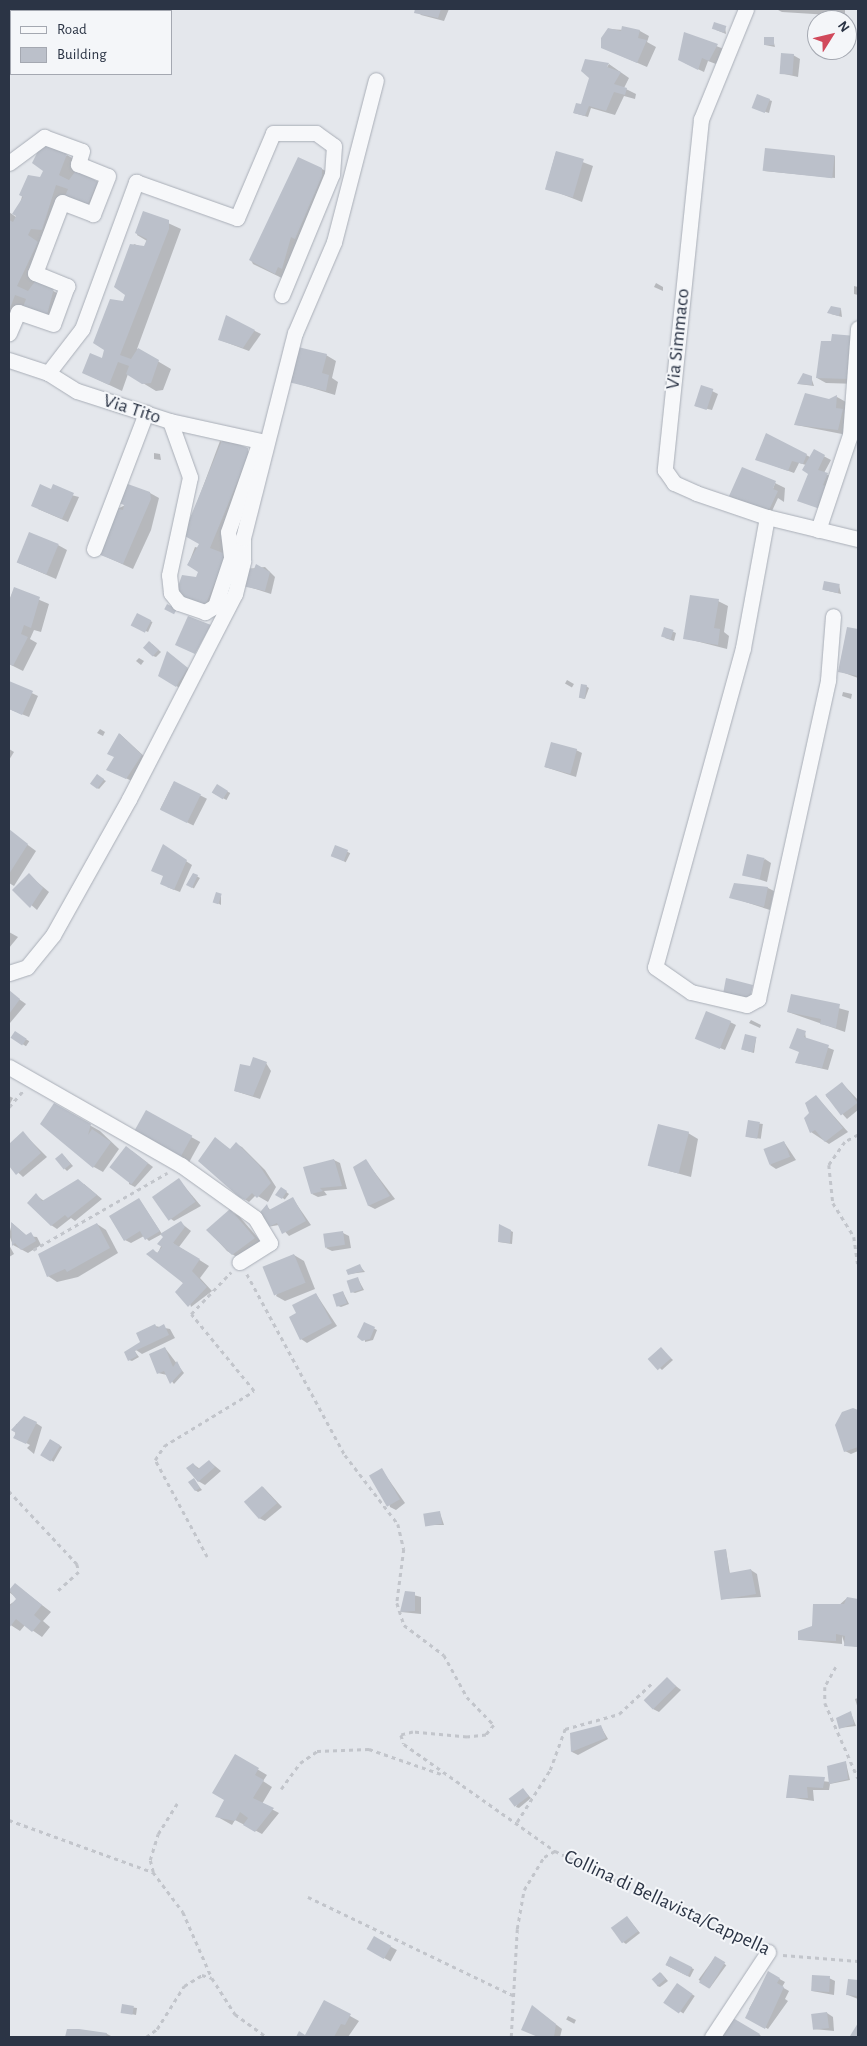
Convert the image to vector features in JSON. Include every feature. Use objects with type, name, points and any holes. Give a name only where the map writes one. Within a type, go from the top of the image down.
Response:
[{"type":"street","name":"Via Simmaco","points":[[746,9],[701,119],[665,470],[674,484],[768,517],[858,539]]},
{"type":"street","points":[[9,973],[26,967],[53,935],[130,799],[235,594],[243,561],[243,538],[295,333],[337,233],[376,80]]},
{"type":"street","points":[[48,372],[82,329],[136,182],[237,218],[273,133],[316,133],[334,146],[332,174],[282,295]]},
{"type":"street","points":[[9,163],[44,137],[82,151],[78,164],[108,176],[93,214],[62,202],[35,274],[68,286],[53,324],[18,312],[9,333]]},
{"type":"street","points":[[818,530],[850,435],[858,328]]},
{"type":"street","name":"Via Tito","points":[[9,360],[48,372],[77,391],[170,422],[260,441],[228,532],[231,558],[215,606],[204,612],[179,603],[171,593],[169,576],[190,477],[170,422]]},
{"type":"street","points":[[94,549],[146,414]]},
{"type":"street","points":[[768,517],[743,648],[655,967],[691,992],[747,1005],[758,999],[828,680],[833,616]]},
{"type":"street","points":[[9,1067],[181,1165],[255,1218],[270,1243],[240,1262]]},
{"type":"street","points":[[712,2037],[768,1952]]},
{"type":"path","points":[[858,1135],[841,1146],[829,1165],[834,1203],[854,1237],[858,1264]]},
{"type":"path","points":[[33,1250],[181,1165]]},
{"type":"path","points":[[207,1556],[155,1460],[164,1446],[254,1391],[191,1314],[240,1262],[345,1454],[398,1524],[404,1549],[397,1603],[404,1625],[444,1655],[467,1697],[494,1725],[486,1735],[467,1737],[402,1735],[404,1744],[445,1775],[517,1822],[555,1851]]},
{"type":"path","points":[[9,1491],[77,1564],[79,1572],[58,1591]]},
{"type":"path","points":[[836,1667],[825,1687],[825,1704],[858,1778]]},
{"type":"path","points":[[517,1822],[550,1770],[565,1729],[618,1714],[652,1684]]},
{"type":"path","points":[[281,1789],[300,1763],[317,1751],[369,1749],[445,1775]]},
{"type":"path","points":[[177,1803],[158,1834],[150,1860],[153,1872],[183,1912],[212,1978],[235,2014],[267,2037]]},
{"type":"path","points":[[9,1820],[153,1872]]},
{"type":"path","name":"Collina di Bellavista/Cappella","points":[[511,2037],[515,1996],[517,1929],[524,1890],[544,1857],[555,1851],[768,1952],[858,1961]]},
{"type":"path","points":[[308,1897],[515,1996]]},
{"type":"path","points":[[146,2037],[157,2029],[184,1986],[202,1975],[212,1978]]},
{"type":"building","points":[[415,9],[441,9],[438,18],[414,13]]},
{"type":"building","points":[[714,22],[726,26],[724,33],[712,29]]},
{"type":"building","points":[[622,26],[640,30],[638,38],[647,40],[637,63],[601,48],[601,38],[608,28],[621,31]]},
{"type":"building","points":[[684,32],[718,44],[709,61],[702,58],[698,70],[678,60]]},
{"type":"building","points":[[764,37],[774,37],[774,45],[764,45]]},
{"type":"building","points":[[781,53],[794,54],[793,75],[780,74]]},
{"type":"building","points":[[585,59],[609,63],[607,67],[621,72],[614,84],[627,88],[625,95],[614,92],[606,111],[589,106],[585,116],[573,113],[576,103],[581,104],[589,78],[581,71]]},
{"type":"building","points":[[757,94],[770,99],[765,113],[752,108]]},
{"type":"building","points":[[42,143],[67,154],[59,175],[69,180],[77,169],[98,182],[88,204],[83,202],[81,206],[65,196],[68,189],[56,185],[42,230],[31,229],[28,235],[38,242],[17,286],[28,291],[36,280],[54,288],[47,315],[23,307],[26,299],[15,295],[9,311],[9,220],[13,222],[16,216],[12,214],[23,197],[19,195],[28,175],[40,177],[43,171],[32,163]]},
{"type":"building","points":[[765,148],[835,155],[832,178],[763,171]]},
{"type":"building","points":[[556,151],[584,159],[573,197],[545,189]]},
{"type":"building","points":[[298,157],[322,168],[322,176],[295,239],[291,237],[282,269],[278,267],[275,274],[249,260]]},
{"type":"building","points":[[143,211],[169,220],[169,229],[120,355],[131,359],[138,348],[159,360],[151,383],[142,384],[126,374],[129,366],[118,362],[109,385],[82,373],[90,353],[102,358],[104,350],[93,343],[110,299],[123,301],[125,295],[114,287],[130,244],[144,246],[147,239],[135,233]]},
{"type":"building","points":[[831,306],[841,308],[839,316],[827,313]]},
{"type":"building","points":[[226,315],[255,330],[243,348],[218,340]]},
{"type":"building","points":[[832,334],[856,336],[849,379],[816,378],[821,341],[831,341]]},
{"type":"building","points":[[298,347],[327,354],[322,373],[329,375],[326,391],[288,382]]},
{"type":"building","points":[[803,373],[812,376],[812,385],[797,384]]},
{"type":"building","points":[[701,385],[713,389],[707,410],[694,406]]},
{"type":"building","points":[[805,393],[829,399],[837,395],[836,408],[843,409],[838,430],[794,425]]},
{"type":"building","points":[[766,433],[807,454],[803,464],[792,461],[788,471],[755,460]]},
{"type":"building","points":[[223,438],[248,448],[248,456],[210,548],[223,553],[224,562],[204,608],[175,595],[182,575],[196,577],[198,572],[187,565],[199,544],[183,535]]},
{"type":"building","points":[[814,449],[825,455],[818,470],[828,473],[823,485],[831,488],[823,510],[797,501],[808,474],[802,470]]},
{"type":"building","points":[[742,467],[776,481],[773,489],[778,491],[769,510],[754,509],[729,496]]},
{"type":"building","points":[[125,483],[150,492],[151,499],[123,564],[98,554],[116,508],[123,510],[124,505],[119,503]]},
{"type":"building","points":[[40,484],[51,489],[53,484],[74,493],[62,519],[31,506]]},
{"type":"building","points":[[29,532],[59,544],[46,575],[17,563]]},
{"type":"building","points":[[256,564],[270,572],[265,591],[242,586],[246,568],[254,569]]},
{"type":"building","points":[[824,581],[840,584],[838,593],[822,590]]},
{"type":"building","points":[[14,587],[40,597],[31,628],[24,625],[21,634],[28,637],[13,666],[9,664],[9,601]]},
{"type":"building","points":[[690,595],[719,599],[714,628],[720,629],[718,645],[683,639]]},
{"type":"building","points":[[167,604],[177,609],[174,614],[164,609]]},
{"type":"building","points":[[137,613],[151,620],[145,633],[131,625]]},
{"type":"building","points":[[188,616],[211,625],[195,654],[175,645]]},
{"type":"building","points":[[664,627],[674,630],[671,639],[661,637]]},
{"type":"building","points":[[847,627],[858,629],[858,676],[838,672]]},
{"type":"building","points":[[149,641],[159,650],[153,656],[143,648]]},
{"type":"building","points":[[167,651],[188,668],[176,687],[158,676]]},
{"type":"building","points":[[9,681],[33,691],[22,715],[9,709]]},
{"type":"building","points":[[581,684],[587,685],[585,699],[579,698]]},
{"type":"building","points":[[119,733],[142,755],[126,779],[106,770],[114,757],[107,754]]},
{"type":"building","points":[[551,742],[577,749],[570,774],[544,767]]},
{"type":"building","points":[[97,774],[104,779],[97,789],[90,784]]},
{"type":"building","points":[[174,781],[201,794],[187,823],[160,810]]},
{"type":"building","points":[[217,784],[228,791],[223,799],[212,792]]},
{"type":"building","points":[[9,829],[28,844],[9,874]]},
{"type":"building","points":[[163,844],[187,860],[174,890],[160,884],[163,876],[151,871]]},
{"type":"building","points":[[335,845],[348,850],[344,861],[331,856]]},
{"type":"building","points":[[747,854],[765,858],[760,879],[742,875]]},
{"type":"building","points":[[29,873],[43,888],[30,908],[12,890]]},
{"type":"building","points":[[193,873],[198,875],[192,888],[186,885]]},
{"type":"building","points":[[734,883],[768,887],[764,907],[729,898]]},
{"type":"building","points":[[216,892],[222,894],[218,904],[213,902]]},
{"type":"building","points":[[726,978],[753,985],[750,998],[723,994]]},
{"type":"building","points":[[9,990],[20,999],[9,1014]]},
{"type":"building","points":[[791,994],[840,1004],[836,1028],[820,1024],[821,1019],[787,1012]]},
{"type":"building","points":[[706,1011],[731,1021],[720,1049],[695,1039]]},
{"type":"building","points":[[797,1028],[806,1031],[804,1037],[829,1045],[822,1068],[795,1063],[799,1052],[789,1048]]},
{"type":"building","points":[[15,1031],[27,1039],[22,1045],[11,1038]]},
{"type":"building","points":[[745,1034],[757,1037],[753,1052],[741,1050]]},
{"type":"building","points":[[253,1057],[267,1062],[253,1096],[234,1091],[240,1064],[250,1066]]},
{"type":"building","points":[[842,1082],[858,1103],[841,1115],[825,1095]]},
{"type":"building","points":[[816,1095],[843,1128],[825,1142],[815,1130],[810,1133],[804,1118],[809,1113],[805,1103]]},
{"type":"building","points":[[54,1103],[91,1124],[88,1135],[92,1129],[111,1142],[93,1168],[40,1124]]},
{"type":"building","points":[[146,1110],[192,1136],[180,1158],[134,1132]]},
{"type":"building","points":[[748,1120],[760,1122],[757,1139],[745,1137]]},
{"type":"building","points":[[658,1124],[689,1132],[679,1173],[648,1166]]},
{"type":"building","points":[[23,1131],[41,1153],[16,1175],[9,1166],[9,1144]]},
{"type":"building","points":[[215,1137],[230,1149],[236,1142],[259,1165],[271,1183],[257,1198],[252,1193],[245,1200],[239,1197],[198,1161]]},
{"type":"building","points":[[784,1141],[790,1157],[770,1165],[763,1149]]},
{"type":"building","points":[[126,1146],[148,1163],[131,1185],[109,1167]]},
{"type":"building","points":[[62,1153],[71,1164],[64,1170],[55,1159]]},
{"type":"building","points":[[334,1159],[342,1186],[320,1188],[323,1191],[311,1194],[303,1167]]},
{"type":"building","points":[[366,1159],[390,1196],[368,1206],[353,1167]]},
{"type":"building","points":[[179,1178],[196,1202],[169,1221],[152,1197]]},
{"type":"building","points":[[78,1179],[97,1195],[68,1218],[65,1215],[51,1226],[27,1203],[36,1193],[42,1201]]},
{"type":"building","points":[[281,1187],[287,1191],[282,1199],[275,1195]]},
{"type":"building","points":[[293,1197],[306,1221],[282,1234],[277,1223],[266,1228],[256,1217],[267,1204],[269,1210]]},
{"type":"building","points":[[139,1198],[160,1231],[145,1240],[140,1231],[124,1241],[109,1216]]},
{"type":"building","points":[[230,1209],[255,1238],[232,1255],[206,1230]]},
{"type":"building","points":[[181,1221],[185,1227],[173,1243],[200,1259],[192,1271],[207,1287],[188,1307],[175,1292],[183,1283],[146,1254],[153,1249],[157,1253],[162,1247],[157,1244],[163,1237],[160,1234]]},
{"type":"building","points":[[11,1222],[26,1235],[31,1232],[36,1241],[21,1250],[15,1243],[12,1246]]},
{"type":"building","points":[[97,1223],[110,1248],[67,1272],[65,1269],[47,1277],[38,1254]]},
{"type":"building","points":[[499,1224],[511,1230],[510,1243],[498,1242]]},
{"type":"building","points":[[343,1231],[345,1245],[325,1248],[323,1234]]},
{"type":"building","points":[[294,1254],[306,1283],[274,1295],[262,1267]]},
{"type":"building","points":[[360,1264],[363,1271],[348,1275],[346,1270]]},
{"type":"building","points":[[358,1277],[362,1289],[351,1293],[347,1281]]},
{"type":"building","points":[[343,1291],[347,1303],[337,1307],[333,1294]]},
{"type":"building","points":[[316,1293],[332,1323],[300,1340],[289,1317],[296,1313],[292,1305]]},
{"type":"building","points":[[364,1322],[375,1327],[370,1339],[362,1341],[357,1337]]},
{"type":"building","points":[[155,1324],[157,1328],[164,1324],[169,1335],[135,1351],[137,1356],[128,1361],[124,1352],[140,1342],[136,1333]]},
{"type":"building","points":[[165,1347],[173,1367],[177,1361],[182,1371],[170,1384],[164,1371],[157,1374],[149,1354]]},
{"type":"building","points":[[661,1347],[671,1358],[658,1370],[648,1359]]},
{"type":"building","points":[[853,1408],[858,1410],[858,1447],[844,1452],[835,1425],[842,1412]]},
{"type":"building","points":[[24,1416],[37,1422],[26,1444],[13,1438],[16,1433],[11,1430]]},
{"type":"building","points":[[50,1439],[60,1445],[51,1461],[40,1455]]},
{"type":"building","points":[[209,1460],[215,1467],[198,1482],[186,1468],[193,1463],[198,1469]]},
{"type":"building","points":[[382,1468],[400,1499],[387,1507],[369,1476]]},
{"type":"building","points":[[194,1478],[200,1488],[195,1491],[188,1482]]},
{"type":"building","points":[[262,1486],[277,1503],[259,1519],[244,1502]]},
{"type":"building","points":[[440,1511],[442,1524],[425,1526],[423,1514]]},
{"type":"building","points":[[726,1549],[729,1573],[751,1569],[756,1594],[721,1600],[714,1551]]},
{"type":"building","points":[[15,1583],[42,1605],[34,1615],[41,1621],[32,1632],[16,1619],[9,1628],[9,1607],[16,1599],[9,1590]]},
{"type":"building","points":[[405,1591],[415,1592],[415,1611],[400,1612]]},
{"type":"building","points":[[847,1597],[858,1599],[858,1647],[844,1646],[845,1636],[836,1634],[836,1641],[798,1640],[798,1631],[812,1626],[813,1604],[844,1604]]},
{"type":"building","points":[[667,1677],[676,1686],[653,1710],[644,1700]]},
{"type":"building","points":[[851,1711],[854,1724],[839,1729],[836,1718]]},
{"type":"building","points":[[601,1725],[606,1738],[571,1752],[570,1733]]},
{"type":"building","points":[[235,1754],[259,1768],[255,1775],[264,1780],[253,1798],[274,1808],[255,1832],[243,1825],[248,1818],[240,1812],[235,1821],[215,1817],[224,1800],[212,1793]]},
{"type":"building","points":[[846,1761],[848,1779],[829,1784],[827,1766]]},
{"type":"building","points":[[789,1775],[825,1777],[823,1788],[807,1787],[808,1798],[786,1798]]},
{"type":"building","points":[[523,1788],[529,1796],[515,1807],[509,1799]]},
{"type":"building","points":[[627,1916],[638,1931],[622,1943],[611,1928]]},
{"type":"building","points":[[374,1936],[391,1946],[384,1959],[366,1949]]},
{"type":"building","points":[[670,1956],[692,1967],[688,1976],[665,1965]]},
{"type":"building","points":[[715,1956],[725,1962],[709,1989],[699,1983]]},
{"type":"building","points":[[768,1971],[780,1978],[777,1983],[784,1987],[765,2029],[745,2018]]},
{"type":"building","points":[[660,1972],[666,1979],[658,1986],[652,1979]]},
{"type":"building","points":[[812,1975],[830,1976],[829,1992],[811,1991]]},
{"type":"building","points":[[848,1979],[858,1980],[858,1996],[846,1995]]},
{"type":"building","points":[[677,1983],[693,1994],[679,2014],[663,2003]]},
{"type":"building","points":[[324,2000],[351,2014],[345,2025],[341,2024],[334,2037],[296,2037],[299,2031],[305,2035]]},
{"type":"building","points":[[122,2004],[134,2006],[132,2015],[121,2013]]},
{"type":"building","points":[[532,2005],[556,2024],[554,2037],[538,2037],[521,2030]]},
{"type":"building","points":[[827,2012],[829,2028],[813,2030],[811,2014]]},
{"type":"building","points":[[733,2018],[760,2034],[758,2037],[722,2037]]},
{"type":"building","points":[[858,2023],[858,2037],[850,2036]]},
{"type":"building","points":[[67,2029],[107,2033],[106,2037],[65,2037]]}]
